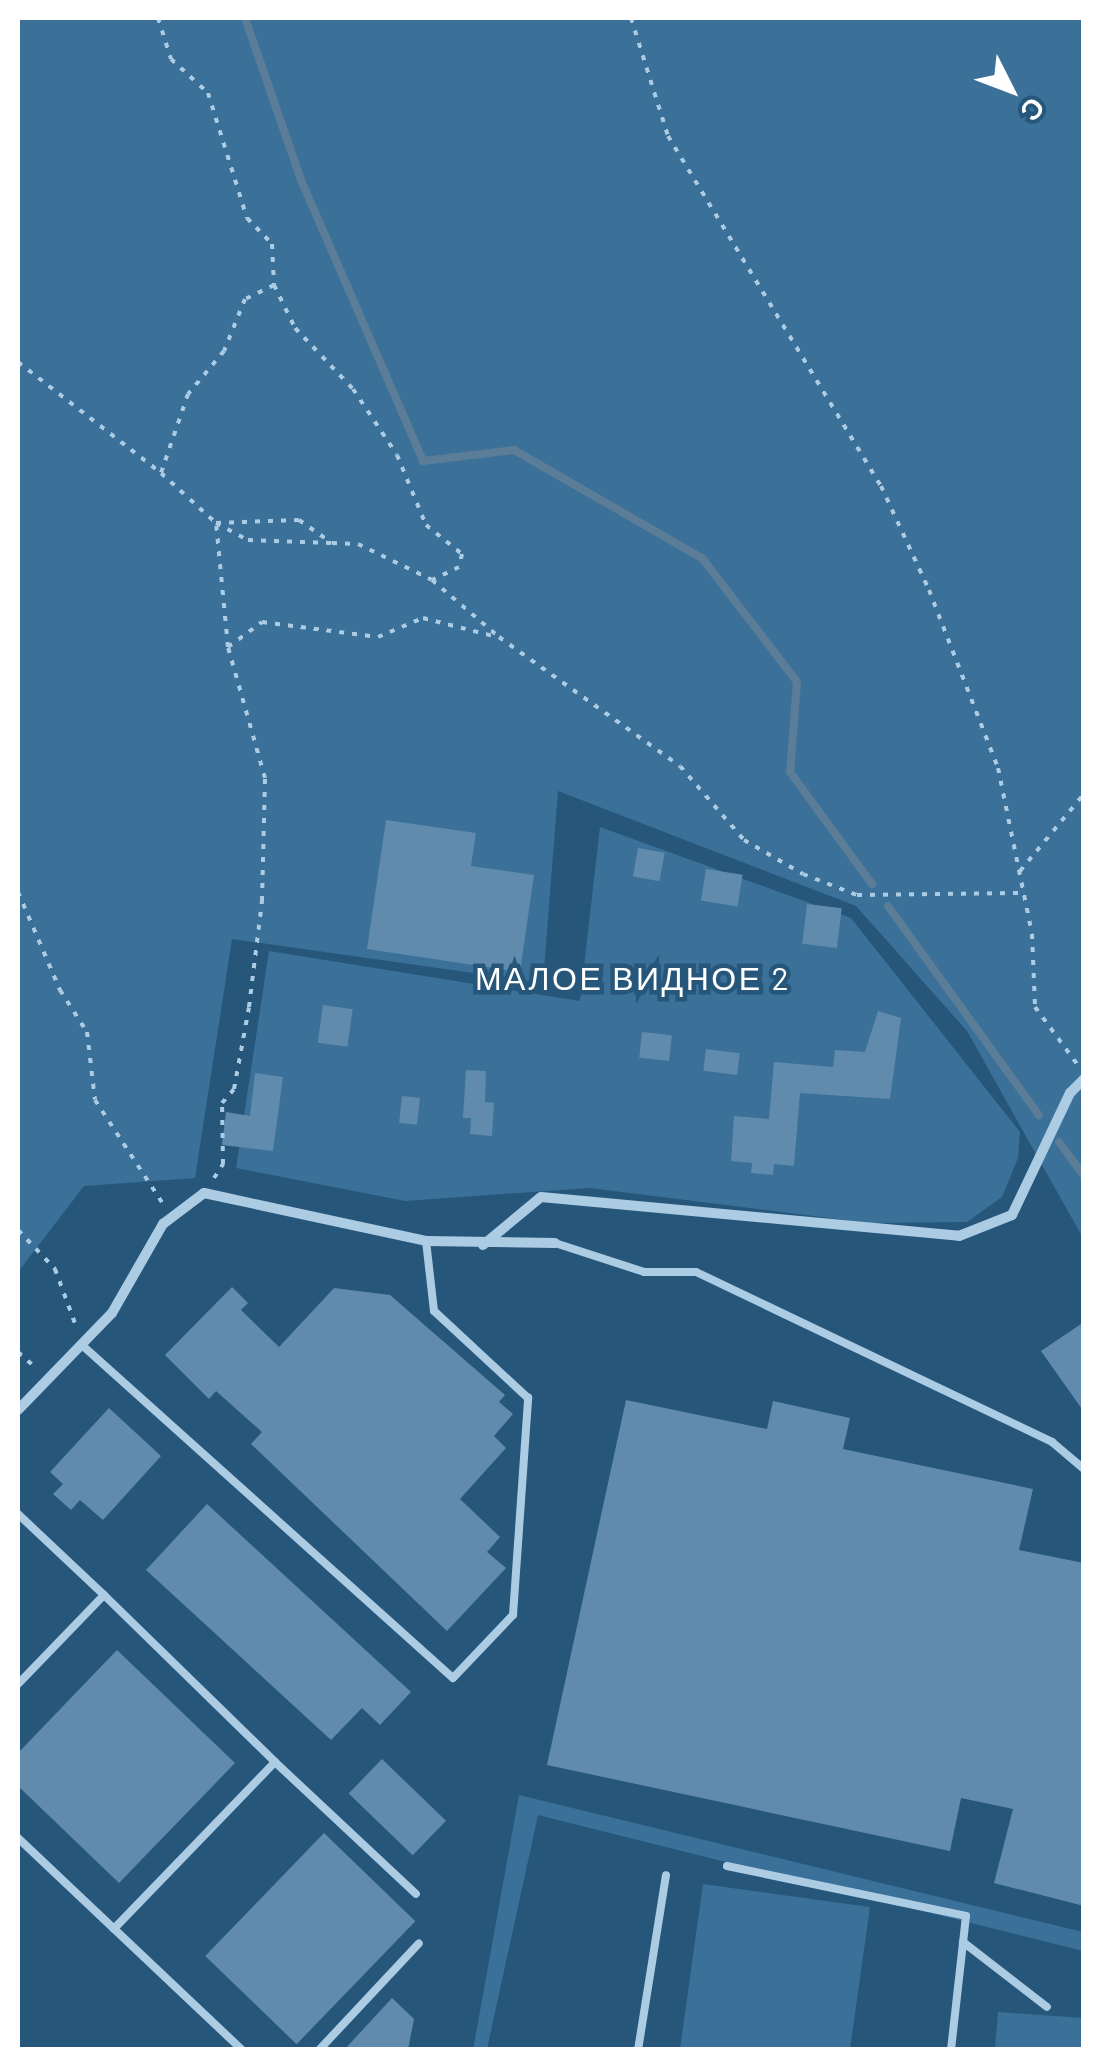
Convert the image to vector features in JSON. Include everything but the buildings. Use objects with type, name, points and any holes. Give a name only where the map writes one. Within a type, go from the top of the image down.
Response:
[{"type":"street","points":[[483,1244],[541,1197],[959,1236],[1012,1214],[1070,1093],[1084,1078]]},
{"type":"street","points":[[18,1410],[112,1313],[164,1224],[204,1193],[426,1241],[554,1244]]},
{"type":"lane","points":[[82,1346],[453,1678],[513,1616],[528,1398],[434,1311],[426,1241]]},
{"type":"lane","points":[[554,1244],[644,1272],[696,1272],[1052,1442],[1084,1469]]},
{"type":"lane","points":[[18,1514],[416,1894]]},
{"type":"lane","points":[[18,1684],[104,1595]]},
{"type":"lane","points":[[114,1929],[275,1762]]},
{"type":"lane","points":[[18,1838],[242,2050]]},
{"type":"lane","points":[[727,1866],[966,1916],[951,2050]]},
{"type":"lane","points":[[638,2050],[666,1875]]},
{"type":"lane","points":[[963,1942],[1048,2007]]},
{"type":"lane","points":[[319,2050],[419,1943]]},
{"type":"path","points":[[158,18],[171,58],[208,93],[248,218],[272,244],[274,285],[294,328],[354,389],[397,455],[426,525],[462,554],[459,566],[432,580]]},
{"type":"path","points":[[633,18],[668,136],[882,486],[998,768],[1024,892],[1035,1007],[1077,1062],[1070,1093]]},
{"type":"path","points":[[161,473],[188,394],[224,351],[244,300],[274,285]]},
{"type":"path","points":[[18,362],[161,473],[216,523],[248,540],[358,544],[432,580],[499,637],[680,766],[744,840],[802,874],[857,895],[1024,892]]},
{"type":"path","points":[[216,523],[299,520],[332,543]]},
{"type":"path","points":[[204,1193],[223,1164],[222,1103],[234,1089],[262,901],[265,778],[228,647],[216,523]]},
{"type":"path","points":[[228,647],[262,622],[378,637],[422,618],[499,637]]},
{"type":"path","points":[[1020,871],[1084,794]]},
{"type":"path","points":[[18,892],[60,990],[88,1032],[95,1100],[163,1202],[164,1224]]},
{"type":"path","points":[[18,1230],[55,1269],[82,1346]]},
{"type":"path","points":[[18,1352],[49,1379]]},
{"type":"shaded area","points":[[18,18],[1083,18],[1083,1238],[967,1031],[856,906],[558,791],[543,983],[232,939],[195,1178],[84,1186],[18,1272]]},
{"type":"shaded area","points":[[600,827],[851,918],[1020,1132],[1018,1158],[1002,1197],[967,1222],[870,1223],[590,1188],[405,1201],[236,1168],[269,951],[580,1001]]},
{"type":"shaded area","points":[[519,1795],[1083,1932],[1083,1951],[538,1815],[487,2049],[473,2050]]},
{"type":"shaded area","points":[[703,1884],[870,1907],[850,2049],[680,2049]]},
{"type":"shaded area","points":[[998,2012],[1083,2018],[1083,2049],[995,2049]]},
{"type":"waterway","points":[[245,18],[301,180],[423,461],[514,450],[702,558],[797,682],[790,772],[872,884]]},
{"type":"waterway","points":[[888,906],[1039,1115]]},
{"type":"waterway","points":[[1059,1142],[1084,1176]]},
{"type":"district","name":"МАЛОЕ ВИДНОЕ 2","points":[[633,977]]}]
